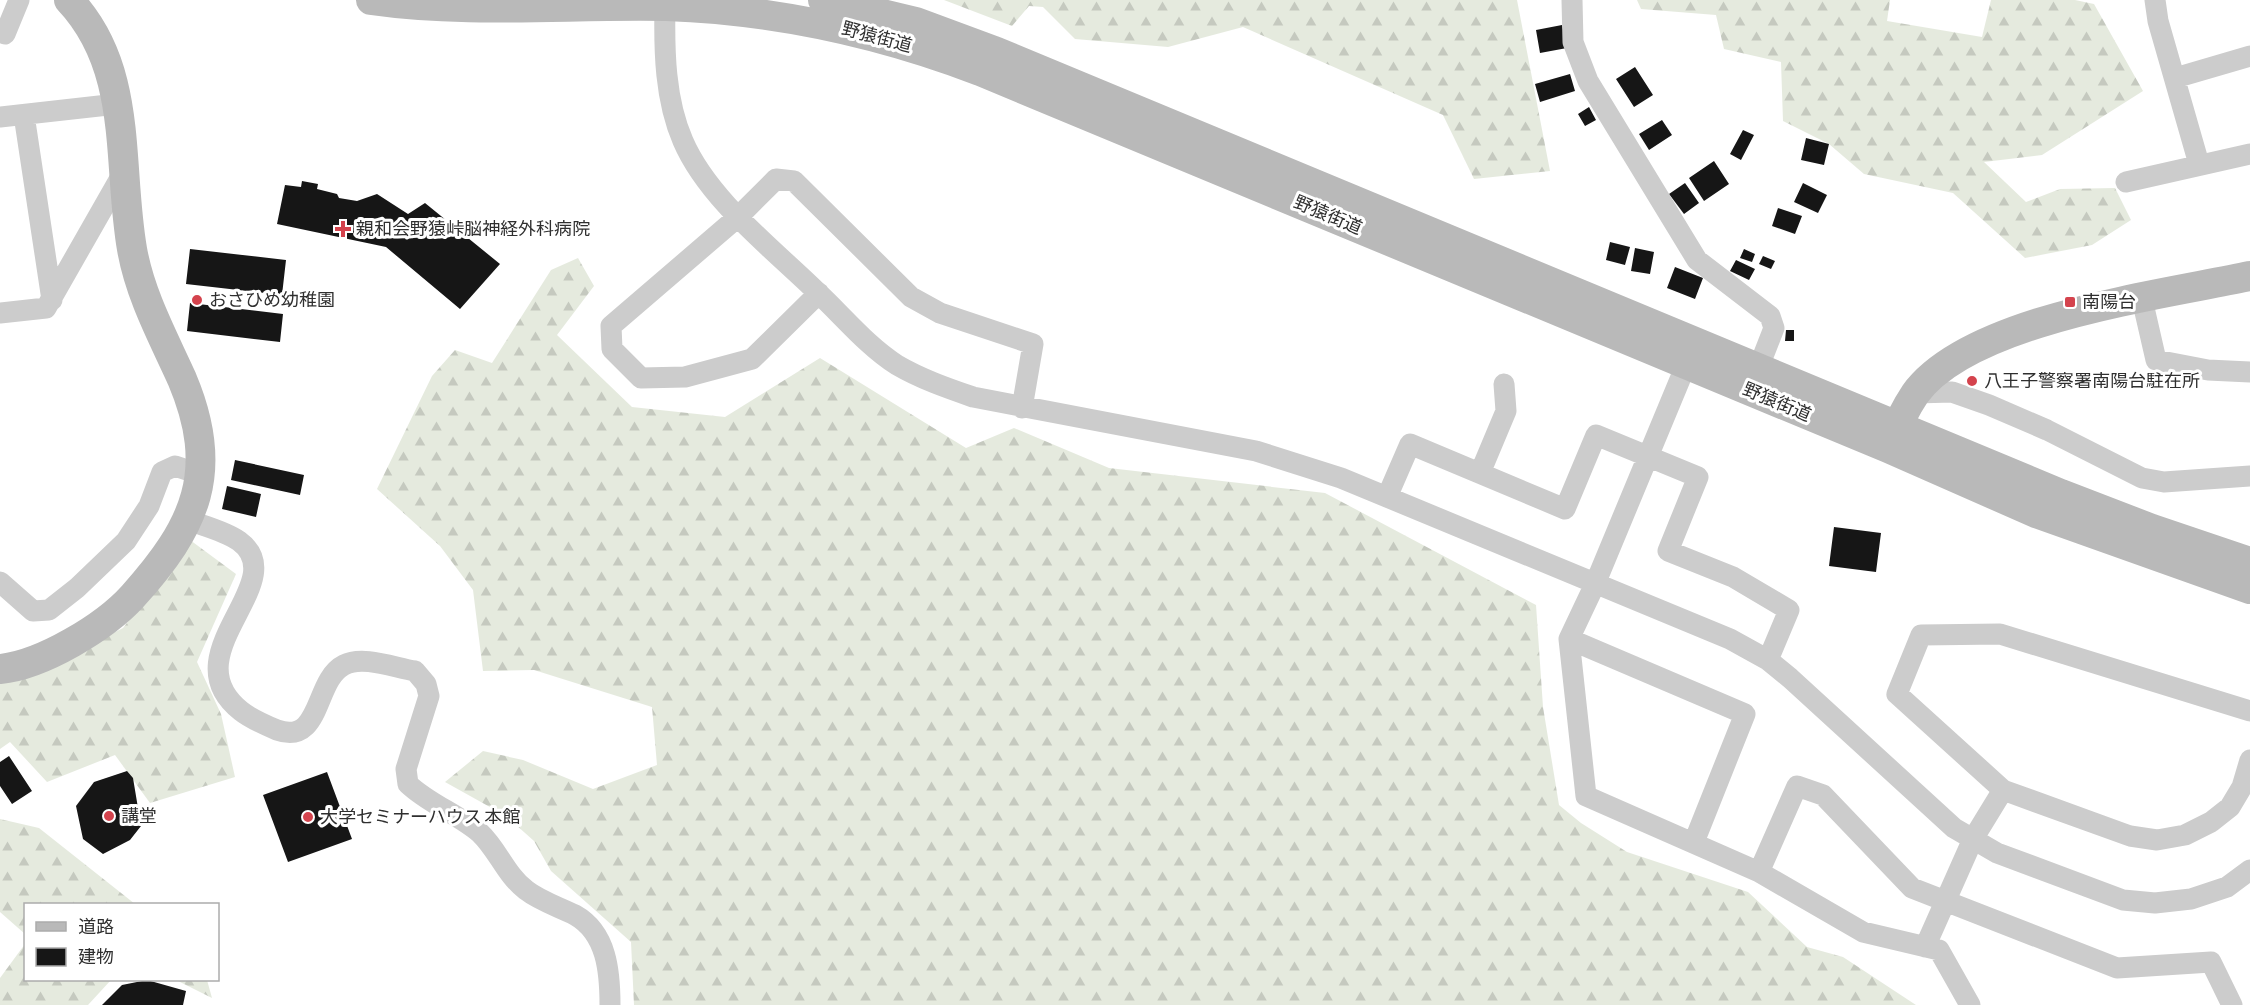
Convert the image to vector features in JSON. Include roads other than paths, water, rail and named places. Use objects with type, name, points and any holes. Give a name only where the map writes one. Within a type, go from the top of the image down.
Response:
[{"type":"main road","points":[[0,669],[51,653],[93,630],[127,603],[161,565],[188,520],[202,475],[200,439],[193,411],[140,281],[132,249],[117,104],[109,63],[87,21],[69,0]]},
{"type":"main road","name":"野猿街道","points":[[371,0],[465,7],[664,6],[723,10],[813,21],[854,30],[938,55],[1686,365],[2061,494],[2152,529],[2250,562]]},
{"type":"main road","name":"野猿街道","points":[[823,0],[916,22],[997,52],[1758,369],[1893,436],[2036,513],[2250,589]]},
{"type":"main road","points":[[1893,436],[1916,393],[1953,361],[1997,337],[2045,320],[2250,276]]},
{"type":"street","points":[[0,33],[5,34],[19,0]]},
{"type":"street","points":[[1572,0],[1573,42],[1588,81],[1696,260],[1770,316],[1774,328],[1758,369]]},
{"type":"street","points":[[2155,0],[2158,21],[2199,164]]},
{"type":"street","points":[[664,6],[668,82],[672,108],[683,142],[700,172],[739,216],[867,343],[897,364],[932,383],[973,397],[1256,451],[1341,477],[1730,639],[1768,660],[1954,828],[1997,853],[2124,900],[2154,903],[2191,899],[2227,888],[2250,870]]},
{"type":"street","points":[[2175,78],[2250,56]]},
{"type":"street","points":[[0,117],[117,104]]},
{"type":"street","points":[[24,115],[52,300]]},
{"type":"street","points":[[2126,182],[2250,154]]},
{"type":"street","points":[[0,314],[46,308],[123,173]]},
{"type":"street","points":[[819,293],[752,359],[685,377],[641,378],[612,349],[611,326],[739,216],[776,179],[794,181],[911,297],[940,313],[1033,344],[1022,408]]},
{"type":"street","points":[[2142,299],[2156,360],[2208,370],[2250,372]]},
{"type":"street","points":[[1686,365],[1595,584],[1569,639],[1586,796],[1759,872],[1863,932],[1939,950],[1970,1005]]},
{"type":"street","points":[[1480,473],[1506,411],[1504,384]]},
{"type":"street","points":[[1916,393],[1952,393],[1989,405],[2047,430],[2142,478],[2164,482],[2250,476]]},
{"type":"street","points":[[1387,497],[1410,444],[1565,509],[1596,435],[1698,477],[1668,551],[1733,577],[1789,610],[1768,660]]},
{"type":"street","points":[[0,582],[33,611],[48,610],[77,588],[126,541],[149,506],[162,472],[175,466],[202,475]]},
{"type":"street","points":[[188,520],[238,540],[250,552],[255,565],[253,581],[218,655],[217,671],[225,691],[240,711],[266,726],[289,734],[302,730],[310,721],[331,678],[342,666],[356,661],[415,671],[426,684],[429,696],[406,769],[408,784],[478,831],[494,846],[507,869],[525,890],[578,917],[595,933],[606,954],[610,1005]]},
{"type":"street","points":[[2250,711],[2000,634],[1921,635],[1897,694],[2002,790],[2130,836],[2157,840],[2185,835],[2211,822],[2230,807],[2242,787],[2250,760]]},
{"type":"street","points":[[1569,639],[1745,714],[1694,842]]},
{"type":"street","points":[[1759,872],[1797,786],[1824,795],[1912,888],[2117,968],[2211,962],[2232,1005]]},
{"type":"street","points":[[1925,947],[1947,902],[1972,839],[2002,790]]},
{"type":"place","name":"親和会野猿峠脳神経外科病院","points":[[343,229]]},
{"type":"place","name":"おさひめ幼稚園","points":[[197,300]]},
{"type":"place","name":"南陽台","points":[[2070,302]]},
{"type":"place","name":"八王子警察署南陽台駐在所","points":[[1972,381]]},
{"type":"place","name":"講堂","points":[[109,816]]},
{"type":"place","name":"大学セミナーハウス 本館","points":[[308,817]]}]
